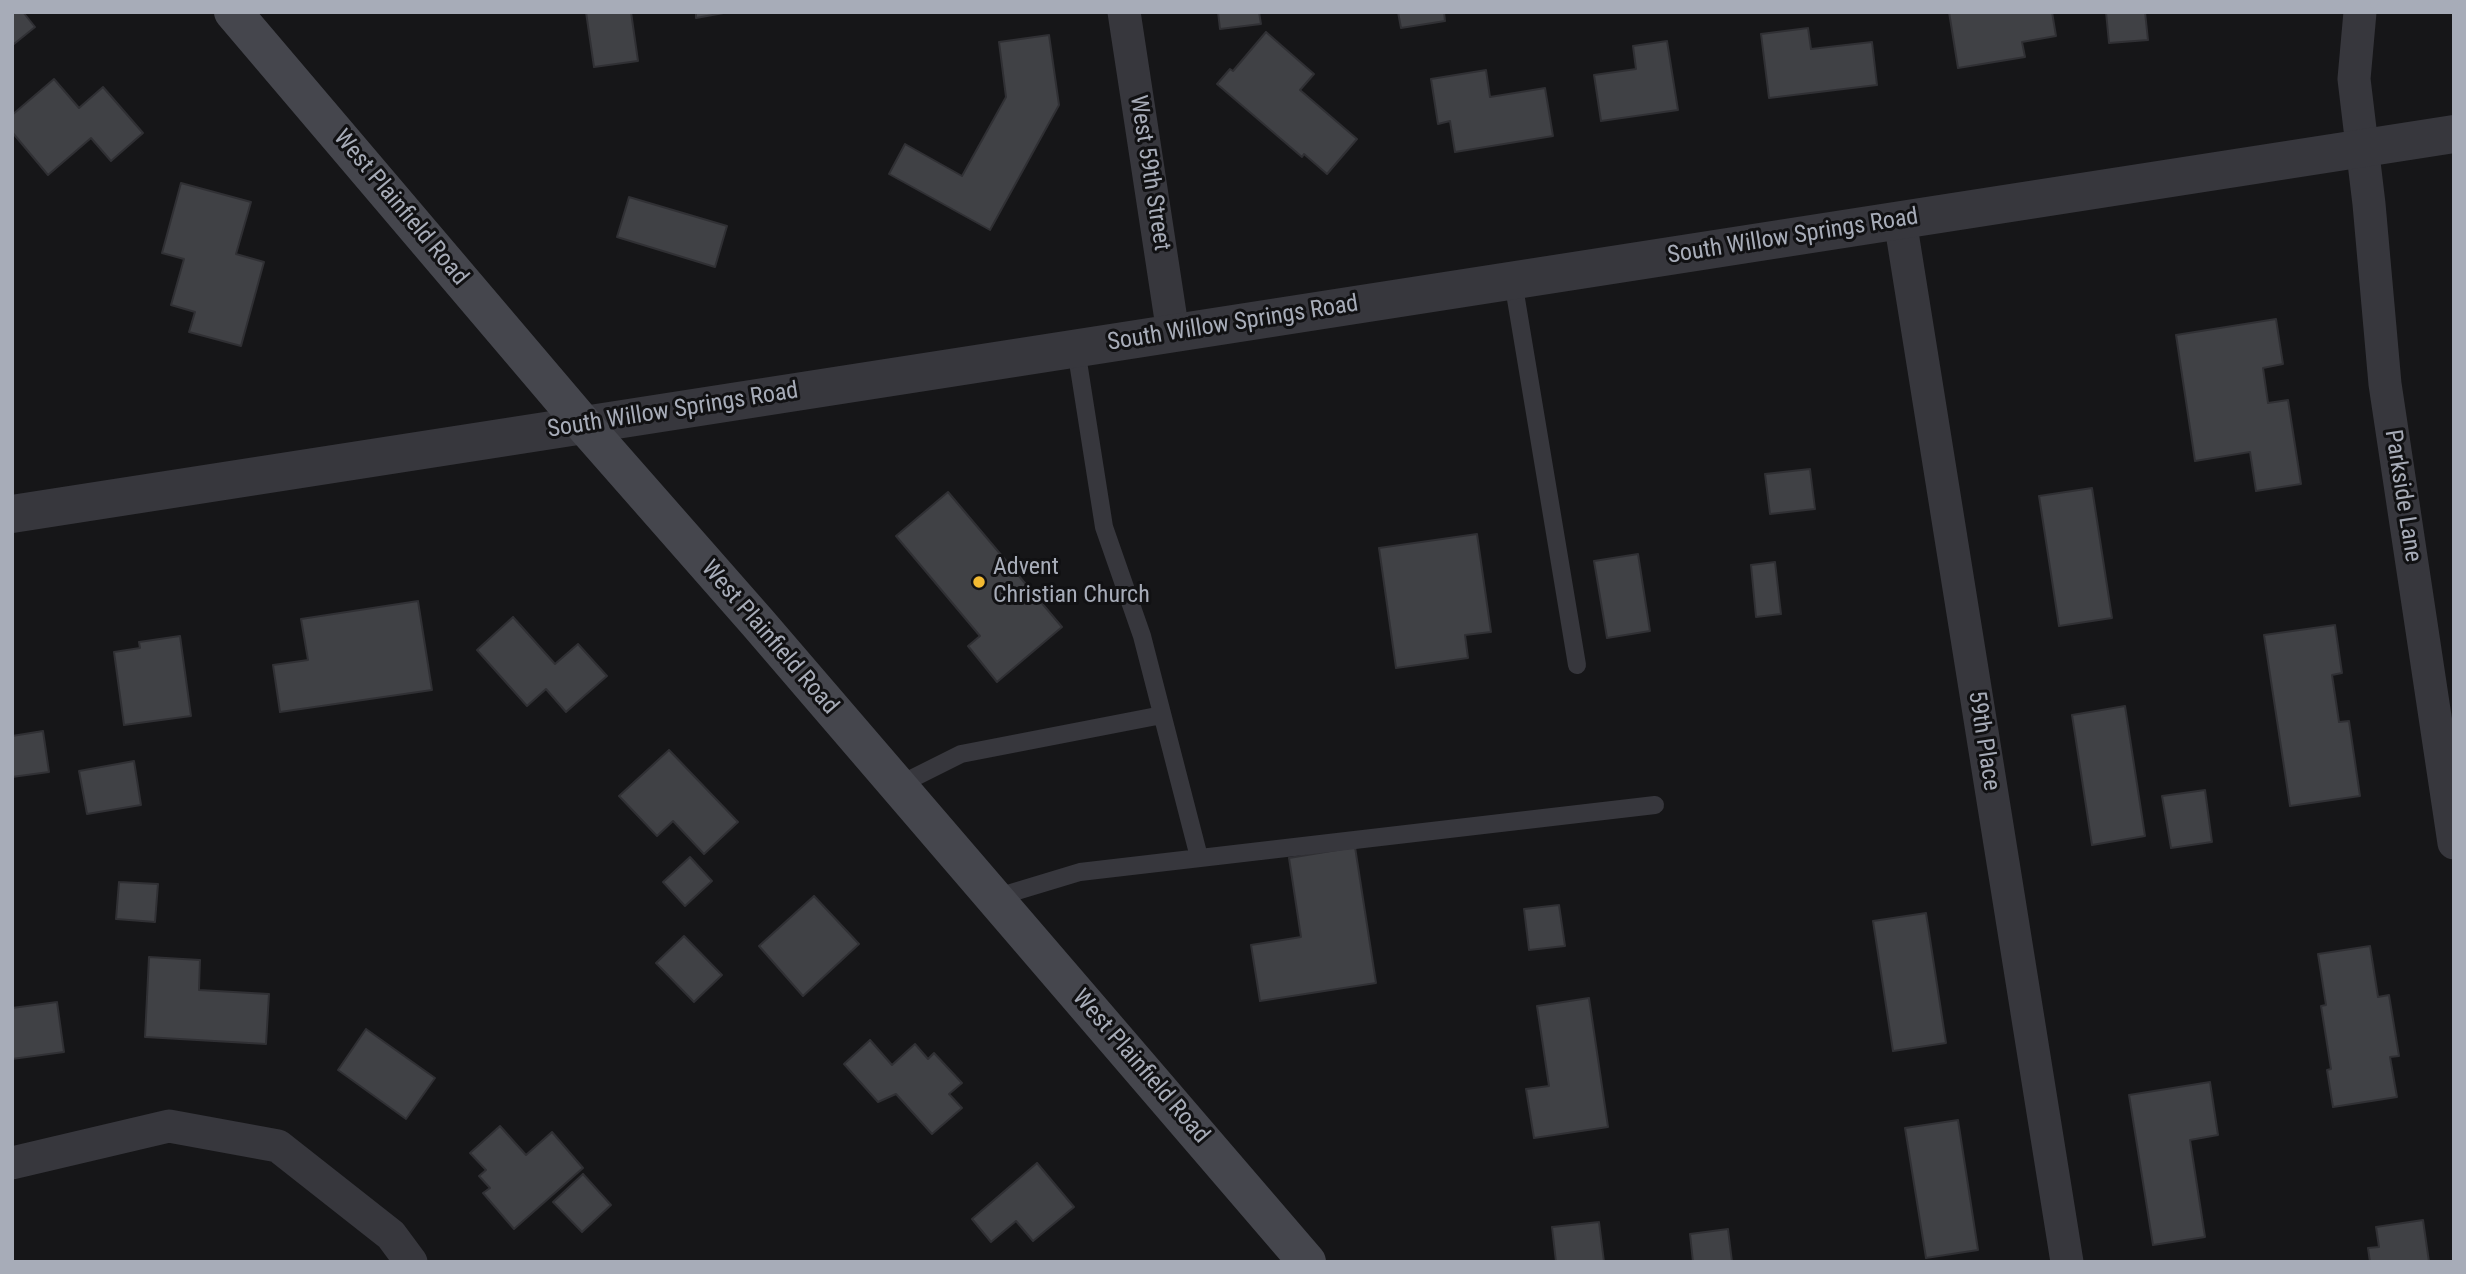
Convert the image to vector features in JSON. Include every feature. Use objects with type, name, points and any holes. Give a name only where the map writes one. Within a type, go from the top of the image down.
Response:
[{"type":"main road","name":"West Plainfield Road","points":[[233,12],[584,425],[1307,1262]]},
{"type":"street","name":"West 59th Street","points":[[1124,12],[1173,333]]},
{"type":"street","name":"Parkside Lane","points":[[2360,12],[2354,79],[2385,384],[2454,843]]},
{"type":"street","name":"South Willow Springs Road","points":[[12,514],[2454,134]]},
{"type":"street","name":"59th Place","points":[[1900,220],[2067,1262]]},
{"type":"street","points":[[12,1163],[169,1126],[278,1146],[391,1235],[411,1262]]},
{"type":"lane","points":[[1513,281],[1577,665]]},
{"type":"lane","points":[[1076,349],[1104,527],[1142,636],[1199,857]]},
{"type":"lane","points":[[897,786],[961,754],[1162,715]]},
{"type":"lane","points":[[994,898],[1080,872],[1655,805]]},
{"type":"building","points":[[12,12],[23,12],[35,27],[14,44],[12,41]]},
{"type":"building","points":[[586,12],[631,12],[638,61],[594,67]]},
{"type":"building","points":[[696,12],[729,12],[696,18]]},
{"type":"building","points":[[1218,12],[1259,12],[1261,24],[1220,29]]},
{"type":"building","points":[[1398,12],[1444,12],[1445,21],[1401,28]]},
{"type":"building","points":[[1949,12],[2052,12],[2056,36],[2022,42],[2025,57],[1958,68]]},
{"type":"building","points":[[2106,12],[2145,12],[2148,40],[2109,43]]},
{"type":"building","points":[[1808,28],[1811,49],[1872,42],[1877,85],[1769,98],[1761,34]]},
{"type":"building","points":[[1266,32],[1314,74],[1300,90],[1357,139],[1327,174],[1304,154],[1302,157],[1217,84],[1230,69],[1233,71]]},
{"type":"building","points":[[1049,35],[1059,105],[990,230],[889,174],[905,144],[962,176],[1006,97],[999,42]]},
{"type":"building","points":[[1667,41],[1678,110],[1601,121],[1594,75],[1636,69],[1633,46]]},
{"type":"building","points":[[1486,70],[1490,97],[1545,88],[1553,136],[1455,152],[1450,121],[1438,124],[1431,79]]},
{"type":"building","points":[[54,79],[79,108],[103,87],[143,133],[111,161],[91,138],[48,175],[12,132],[12,115]]},
{"type":"building","points":[[181,183],[251,202],[236,254],[264,262],[241,346],[189,332],[195,312],[171,305],[184,259],[162,253]]},
{"type":"building","points":[[629,197],[727,226],[715,267],[617,237]]},
{"type":"building","points":[[2276,319],[2283,364],[2263,368],[2268,403],[2288,400],[2301,484],[2256,491],[2250,452],[2195,461],[2176,335]]},
{"type":"building","points":[[1810,469],[1815,509],[1770,514],[1765,474]]},
{"type":"building","points":[[2092,488],[2112,618],[2059,626],[2039,496]]},
{"type":"building","name":"Advent Christian Church","points":[[948,492],[1062,627],[997,682],[968,646],[980,636],[896,536]]},
{"type":"building","points":[[1477,534],[1491,632],[1465,635],[1468,658],[1396,668],[1379,548]]},
{"type":"building","points":[[1638,554],[1650,631],[1607,638],[1594,561]]},
{"type":"building","points":[[1775,562],[1781,614],[1756,617],[1751,565]]},
{"type":"building","points":[[418,601],[432,690],[280,712],[273,665],[308,660],[301,619]]},
{"type":"building","points":[[513,617],[555,664],[578,644],[607,676],[566,712],[546,689],[527,706],[477,650]]},
{"type":"building","points":[[2335,625],[2342,673],[2332,675],[2339,722],[2349,721],[2360,796],[2290,806],[2264,635]]},
{"type":"building","points":[[180,636],[191,716],[124,725],[114,652],[140,648],[139,642]]},
{"type":"building","points":[[2125,706],[2145,836],[2092,845],[2072,715]]},
{"type":"building","points":[[43,731],[49,772],[12,777],[12,736]]},
{"type":"building","points":[[669,750],[738,822],[704,854],[673,821],[657,836],[619,796]]},
{"type":"building","points":[[134,761],[141,805],[87,814],[79,771]]},
{"type":"building","points":[[2205,790],[2212,842],[2171,848],[2162,796]]},
{"type":"building","points":[[1355,847],[1376,983],[1260,1001],[1251,945],[1301,937],[1289,858]]},
{"type":"building","points":[[690,857],[712,881],[685,906],[663,882]]},
{"type":"building","points":[[119,882],[158,884],[155,922],[116,919]]},
{"type":"building","points":[[814,896],[859,944],[803,996],[759,946]]},
{"type":"building","points":[[1559,905],[1565,946],[1529,950],[1524,909]]},
{"type":"building","points":[[1926,913],[1946,1043],[1893,1051],[1873,921]]},
{"type":"building","points":[[684,936],[722,975],[694,1002],[656,963]]},
{"type":"building","points":[[2370,946],[2378,997],[2389,995],[2399,1056],[2390,1057],[2397,1097],[2333,1107],[2327,1070],[2331,1069],[2321,1006],[2326,1005],[2318,954]]},
{"type":"building","points":[[149,957],[200,960],[199,990],[269,994],[266,1044],[145,1037]]},
{"type":"building","points":[[1589,998],[1608,1127],[1534,1138],[1526,1089],[1549,1086],[1537,1006]]},
{"type":"building","points":[[57,1002],[64,1052],[12,1059],[12,1008]]},
{"type":"building","points":[[366,1029],[435,1078],[406,1119],[338,1070]]},
{"type":"building","points":[[870,1040],[892,1065],[915,1044],[928,1059],[934,1053],[962,1083],[949,1094],[962,1108],[932,1134],[896,1094],[878,1102],[844,1064]]},
{"type":"building","points":[[2210,1082],[2218,1135],[2190,1140],[2205,1237],[2153,1245],[2129,1095]]},
{"type":"building","points":[[1958,1120],[1978,1250],[1926,1258],[1905,1128]]},
{"type":"building","points":[[500,1126],[526,1155],[552,1132],[583,1168],[514,1229],[483,1193],[490,1188],[479,1176],[486,1170],[470,1153]]},
{"type":"building","points":[[1037,1163],[1074,1207],[1033,1241],[1016,1221],[991,1242],[972,1219]]},
{"type":"building","points":[[583,1174],[611,1205],[582,1232],[553,1202]]},
{"type":"building","points":[[2423,1220],[2429,1262],[2370,1262],[2368,1248],[2379,1247],[2376,1227]]},
{"type":"building","points":[[1599,1222],[1604,1262],[1556,1262],[1552,1227]]},
{"type":"building","points":[[1728,1229],[1732,1262],[1693,1262],[1690,1234]]},
{"type":"place","name":"Advent Christian Church","points":[[979,582]]}]
